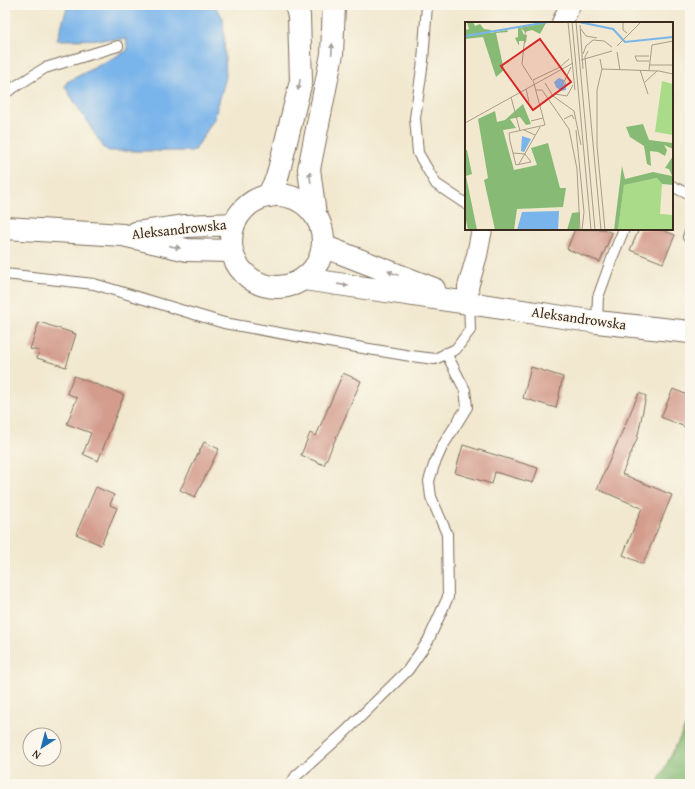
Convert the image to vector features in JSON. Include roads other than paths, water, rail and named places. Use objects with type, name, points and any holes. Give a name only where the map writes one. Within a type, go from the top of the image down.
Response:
[{"type":"main road","points":[[268,196],[277,178],[301,81],[299,16],[296,5]]},
{"type":"main road","points":[[315,215],[309,169],[332,54],[334,5]]},
{"type":"main road","points":[[281,195],[294,198],[306,205],[315,215],[320,224],[323,235],[323,246],[320,258],[314,270],[304,279],[291,286],[276,288],[260,285],[247,277],[237,266],[232,251],[231,237],[234,224],[242,211],[254,201],[268,196],[281,195]]},
{"type":"main road","name":"Aleksandrowska","points":[[123,235],[186,226],[234,224]]},
{"type":"main road","name":"Aleksandrowska","points":[[5,228],[123,235],[187,250],[232,251]]},
{"type":"main road","name":"Aleksandrowska","points":[[323,246],[469,302]]},
{"type":"main road","name":"Aleksandrowska","points":[[304,279],[469,302],[597,322],[690,332]]},
{"type":"street","points":[[562,22],[570,5]]},
{"type":"street","points":[[469,302],[468,287],[477,255],[482,230]]},
{"type":"lane","points":[[428,5],[423,61],[415,118],[418,153],[436,184],[465,203]]},
{"type":"lane","points":[[5,93],[45,68],[118,46]]},
{"type":"lane","points":[[673,186],[690,195]]},
{"type":"lane","points":[[597,322],[598,297],[624,230]]},
{"type":"lane","points":[[5,274],[94,284],[224,323],[411,356],[435,358],[456,349],[470,330],[469,302]]},
{"type":"lane","points":[[291,784],[296,776],[345,732],[408,670],[428,641],[448,597],[447,534],[431,497],[430,481],[434,465],[442,447],[467,407],[465,390],[446,353]]},
{"type":"water","points":[[68,5],[214,5],[223,18],[226,77],[214,119],[195,150],[109,151],[104,148],[65,87],[67,82],[128,50],[126,39],[57,40]]}]
